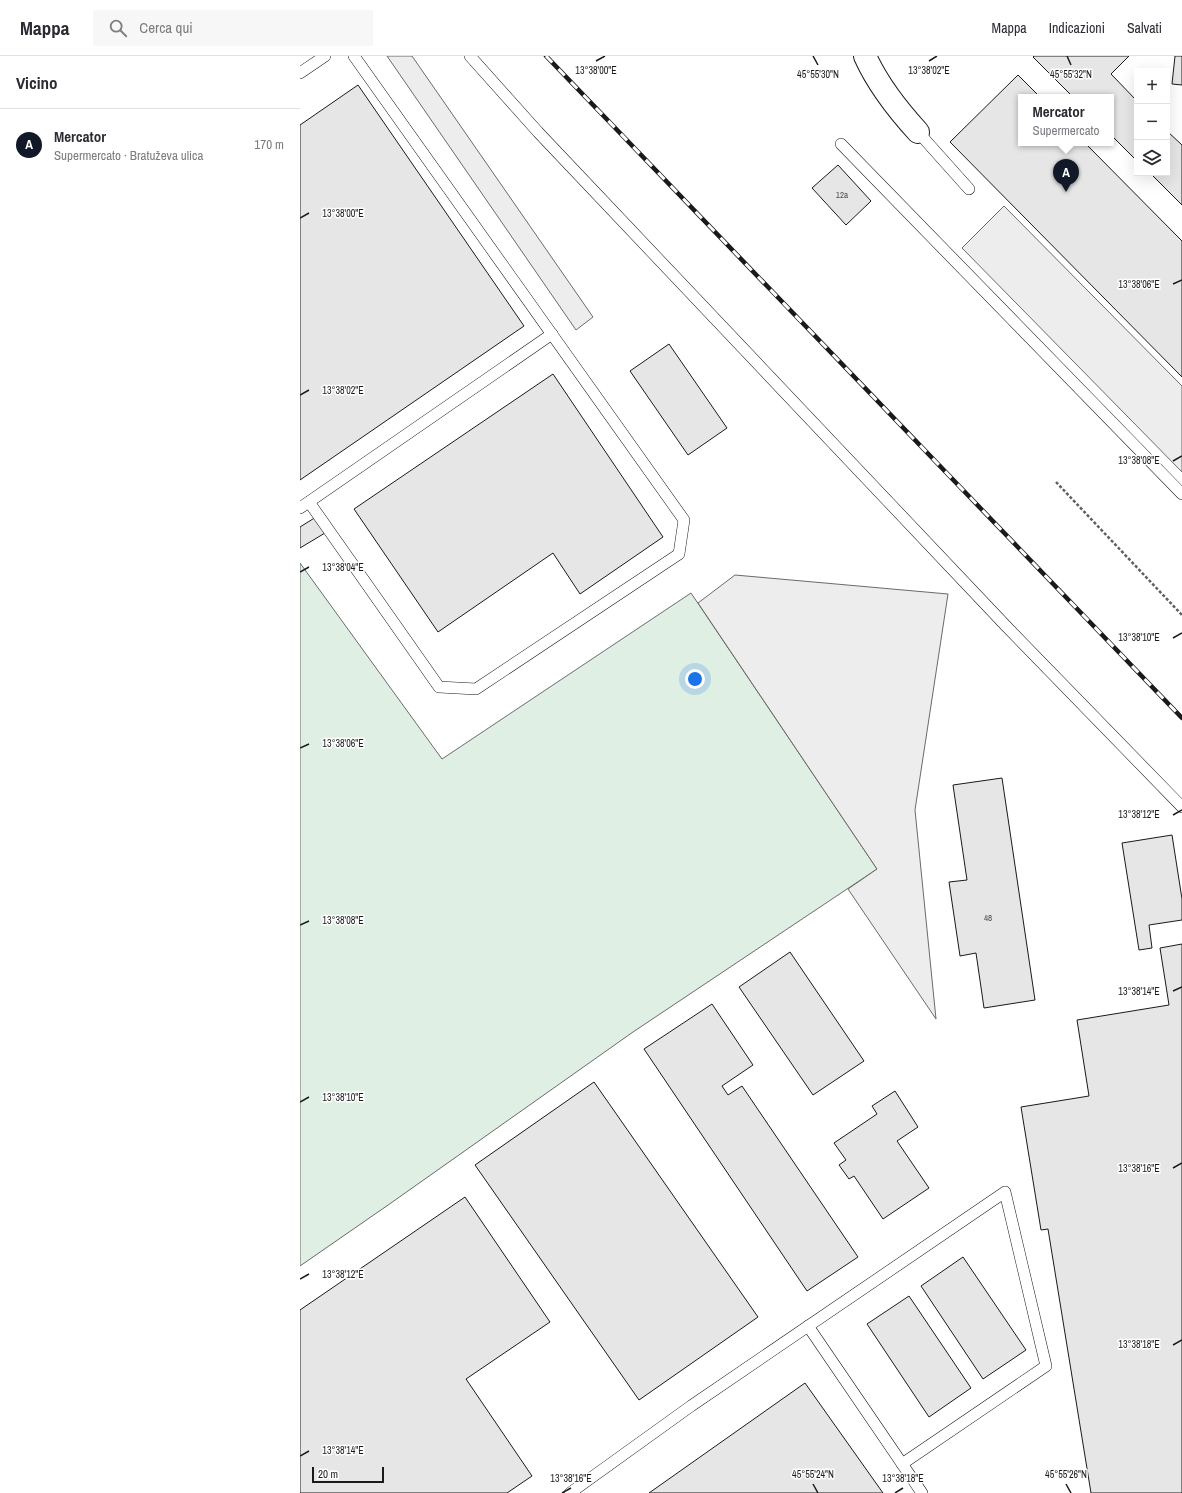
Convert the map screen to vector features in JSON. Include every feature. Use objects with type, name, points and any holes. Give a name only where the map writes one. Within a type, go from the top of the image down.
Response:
[{"type":"street","points":[[865,56],[872,72],[896,108],[918,132]]},
{"type":"lane","points":[[300,72],[325,56]]},
{"type":"lane","points":[[354,56],[552,334],[684,520],[679,554],[476,689],[439,686],[305,505],[552,334]]},
{"type":"lane","points":[[470,56],[544,137],[1006,626],[1182,807]]},
{"type":"lane","points":[[918,132],[969,189]]},
{"type":"lane","points":[[841,144],[1182,494]]},
{"type":"lane","points":[[570,1493],[691,1406],[1005,1192],[1046,1366],[902,1464]]},
{"type":"lane","points":[[808,1326],[922,1493]]},
{"type":"path","points":[[1056,482],[1182,615]]},
{"type":"green space","points":[[300,563],[442,759],[691,593],[877,869],[633,1032],[300,1266]]},
{"type":"shaded area","points":[[387,56],[412,56],[593,317],[576,330]]},
{"type":"shaded area","points":[[1004,206],[1182,386],[1182,472],[962,248]]},
{"type":"shaded area","points":[[735,575],[948,594],[915,810],[936,1019],[848,889],[877,869],[698,603]]},
{"type":"building","points":[[1034,56],[1129,56],[1111,74],[1134,98],[1134,158],[1114,138],[1114,94],[1070,94],[1033,57]]},
{"type":"building","points":[[1175,56],[1182,56],[1182,85],[1172,84]]},
{"type":"building","points":[[1018,75],[1037,94],[1018,94],[1018,146],[1088,146],[1182,241],[1182,377],[950,142]]},
{"type":"building","points":[[358,85],[524,326],[300,480],[300,125]]},
{"type":"building","points":[[1170,134],[1182,145],[1182,205],[1153,176],[1170,176]]},
{"type":"building","points":[[838,165],[871,201],[846,225],[812,188]]},
{"type":"building","points":[[669,344],[727,428],[688,455],[630,371]]},
{"type":"building","points":[[553,374],[663,537],[580,594],[553,553],[438,632],[354,509]]},
{"type":"building","points":[[316,517],[325,533],[300,548],[300,527]]},
{"type":"building","points":[[1002,778],[1035,1000],[984,1008],[976,953],[960,956],[949,882],[967,880],[953,785]]},
{"type":"building","points":[[1172,835],[1182,899],[1182,920],[1149,925],[1152,948],[1139,950],[1122,843]]},
{"type":"building","points":[[1182,944],[1182,1493],[1091,1493],[1048,1229],[1041,1230],[1021,1107],[1089,1096],[1077,1020],[1169,1005],[1160,948]]},
{"type":"building","points":[[790,952],[864,1061],[813,1095],[739,987]]},
{"type":"building","points":[[712,1004],[753,1065],[722,1086],[728,1095],[742,1086],[858,1257],[807,1291],[644,1049]]},
{"type":"building","points":[[594,1082],[758,1317],[639,1400],[475,1165]]},
{"type":"building","points":[[895,1091],[918,1127],[897,1141],[929,1188],[883,1219],[854,1176],[849,1179],[839,1165],[846,1160],[834,1143],[877,1114],[872,1106]]},
{"type":"building","points":[[465,1197],[550,1322],[466,1379],[532,1476],[507,1493],[300,1493],[300,1310]]},
{"type":"building","points":[[963,1257],[1026,1350],[983,1379],[921,1286]]},
{"type":"building","points":[[909,1296],[971,1388],[929,1417],[867,1324]]},
{"type":"building","points":[[805,1383],[883,1493],[649,1493]]},
{"type":"railway","points":[[546,56],[1182,718]]},
{"type":"place","name":"Mercator","points":[[1066,192]]}]
